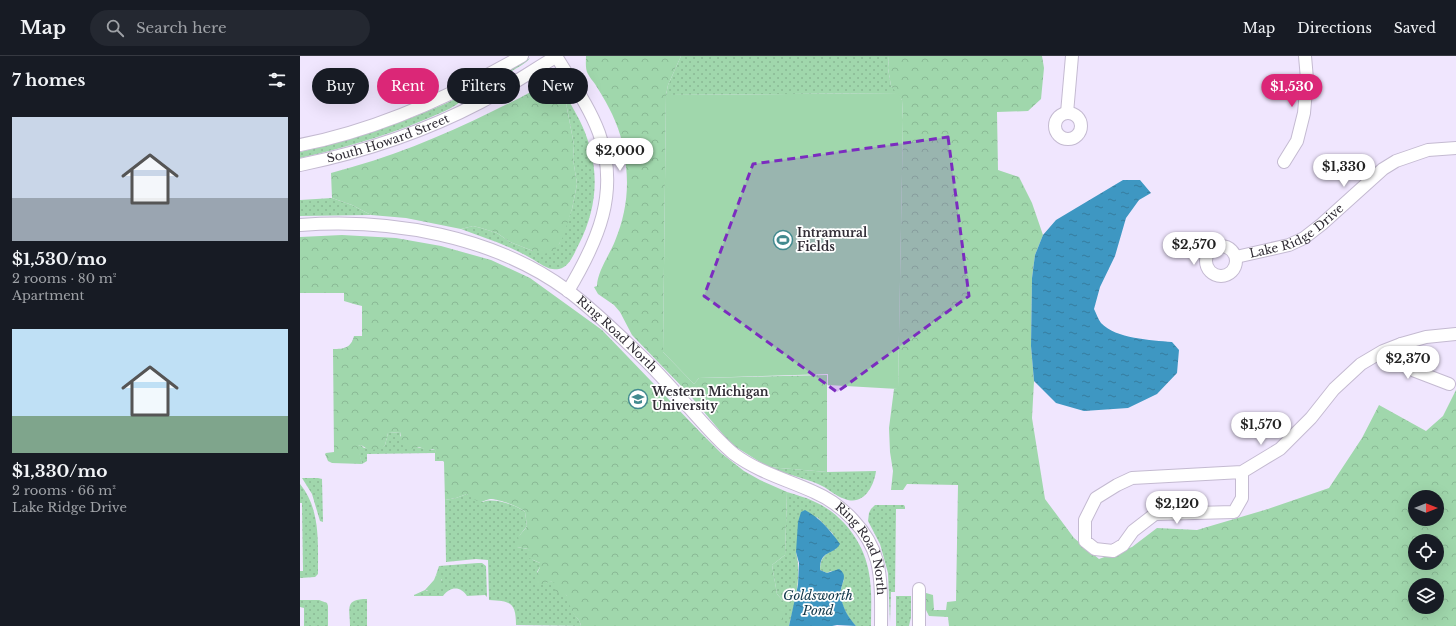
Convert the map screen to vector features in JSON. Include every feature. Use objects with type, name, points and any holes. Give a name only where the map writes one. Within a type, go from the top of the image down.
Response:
[{"type":"street","name":"South Howard Street","points":[[300,145],[372,125],[432,102],[485,77],[522,56]]},
{"type":"street","name":"South Howard Street","points":[[300,165],[379,145],[430,126],[482,102],[556,56]]},
{"type":"street","points":[[556,56],[587,109],[599,133],[606,159],[608,175],[604,212],[598,234],[581,270],[568,291]]},
{"type":"street","points":[[1067,113],[1072,56]]},
{"type":"street","points":[[1284,162],[1297,141],[1304,113],[1307,79],[1305,56]]},
{"type":"street","name":"Lake Ridge Drive","points":[[1236,257],[1289,245],[1304,238],[1322,224],[1383,169],[1396,161],[1428,150],[1456,148]]},
{"type":"street","name":"Ring Road North","points":[[300,225],[325,223],[398,228],[429,232],[465,241],[499,253],[537,271],[568,291],[599,317],[643,358],[712,433],[734,454],[760,470],[824,496],[846,512],[871,546],[876,560],[881,595],[881,626]]},
{"type":"street","points":[[1242,472],[1242,498],[1234,512],[1155,514],[1133,531],[1123,545],[1113,551],[1095,549],[1085,540],[1085,520],[1096,498],[1117,485],[1132,478],[1242,472],[1280,449],[1311,418],[1338,384],[1361,364],[1383,351],[1401,344],[1426,337],[1456,334]]},
{"type":"street","points":[[1401,344],[1406,363],[1415,371],[1449,384]]},
{"type":"street","points":[[919,589],[919,626]]},
{"type":"highlighted area","points":[[948,137],[969,296],[837,392],[704,296],[753,164]]},
{"type":"green space","points":[[586,56],[681,56],[668,85],[666,95],[663,352],[694,384],[699,378],[827,375],[827,472],[768,467],[731,444],[688,393],[632,335],[620,312],[614,305],[598,294],[594,287],[597,286],[599,275],[615,241],[624,214],[627,176],[623,143],[618,129],[606,102],[588,74],[588,68],[586,68]]},
{"type":"green space","points":[[681,56],[889,56],[888,68],[891,86],[898,93],[666,95],[668,85]]},
{"type":"green space","points":[[889,56],[1042,56],[1044,68],[1041,99],[1028,111],[997,112],[998,170],[1019,177],[1032,203],[1043,235],[1035,255],[1032,278],[1031,346],[1034,381],[1032,418],[1045,499],[1074,538],[1099,559],[1132,547],[1157,528],[1197,530],[1268,509],[1329,488],[1362,438],[1379,405],[1426,431],[1443,416],[1456,390],[1456,626],[949,626],[948,617],[929,616],[926,610],[926,593],[933,595],[934,610],[946,610],[947,602],[956,601],[958,485],[907,484],[903,490],[891,490],[893,471],[890,452],[889,428],[894,389],[898,388],[903,119],[902,100],[891,86],[888,68]]},
{"type":"green space","points":[[530,58],[517,68],[513,68]]},
{"type":"green space","points":[[528,93],[528,104],[566,104],[574,145],[573,159],[577,184],[572,209],[563,237],[555,250],[542,254],[510,242],[497,233],[473,226],[461,229],[406,218],[371,215],[352,205],[332,198],[331,173],[394,154],[454,130],[507,104],[520,104],[520,98]]},
{"type":"green space","name":"Intramural Fields","points":[[898,93],[902,100],[903,120],[898,389],[828,385],[828,374],[699,378],[694,384],[663,352],[666,95]]},
{"type":"green space","points":[[447,103],[456,104],[445,111],[410,126],[337,149],[300,158],[300,152],[372,132]]},
{"type":"green space","points":[[566,104],[571,104],[585,132],[594,165],[595,179],[592,205],[585,231],[569,263],[566,266],[559,269],[545,267],[507,246],[461,229],[473,226],[481,228],[497,233],[510,242],[533,251],[559,244],[572,209],[577,184],[573,159],[574,145]]},
{"type":"green space","points":[[332,198],[352,205],[371,215],[300,216],[300,200]]},
{"type":"green space","points":[[342,235],[396,238],[441,246],[491,260],[530,278],[602,330],[721,453],[744,471],[787,492],[785,555],[772,565],[777,594],[783,601],[783,626],[581,626],[579,620],[572,611],[566,595],[555,592],[555,583],[553,582],[542,585],[537,583],[535,578],[540,567],[540,563],[529,558],[528,549],[517,547],[516,544],[518,538],[527,526],[525,512],[518,507],[494,499],[480,502],[467,494],[445,500],[444,462],[436,454],[435,450],[427,450],[419,447],[411,449],[402,445],[400,441],[401,432],[388,433],[385,445],[382,449],[369,450],[361,445],[358,446],[362,464],[332,463],[328,461],[325,454],[334,452],[333,349],[346,347],[351,343],[354,336],[362,336],[362,306],[344,301],[344,293],[300,293],[300,237]]},
{"type":"green space","points":[[401,432],[400,436],[415,447],[435,450],[444,461],[435,461],[435,453],[367,454],[367,461],[362,464],[357,446],[361,445],[364,448],[381,449],[385,445],[388,433]]},
{"type":"green space","points":[[768,467],[827,472],[876,471],[873,483],[866,494],[857,500],[851,500],[841,498],[822,486],[812,482]]},
{"type":"green space","points":[[302,478],[322,479],[323,522],[320,521],[312,494]]},
{"type":"green space","points":[[300,484],[307,493],[311,503],[318,536],[318,574],[315,577],[300,578],[300,571],[303,571],[302,503],[300,503]]},
{"type":"green space","points":[[787,492],[810,500],[835,514],[859,543],[868,567],[870,580],[871,626],[856,626],[848,616],[842,604],[841,592],[844,580],[831,571],[827,573],[820,570],[821,562],[824,556],[836,549],[833,534],[817,517],[796,552],[798,561],[798,580],[795,598],[789,626],[783,626],[783,601],[777,594],[772,565],[785,555]]},
{"type":"green space","points":[[467,494],[483,502],[493,500],[505,502],[525,512],[527,526],[520,535],[517,547],[528,549],[533,560],[540,563],[540,567],[537,572],[546,583],[548,581],[555,582],[555,586],[564,593],[571,603],[572,611],[579,620],[581,626],[516,625],[515,612],[510,604],[502,601],[489,600],[488,560],[476,559],[446,562],[445,500]]},
{"type":"green space","points":[[875,505],[904,505],[905,507],[905,509],[896,509],[895,592],[891,592],[890,622],[888,573],[880,544],[868,521],[869,513]]},
{"type":"green space","points":[[482,563],[486,566],[487,597],[485,595],[467,596],[462,590],[455,588],[449,590],[443,596],[414,596],[425,590],[427,591],[442,580],[436,575],[439,566]]},
{"type":"green space","points":[[436,575],[441,578],[441,585],[432,591],[425,590],[434,580]]},
{"type":"green space","points":[[896,596],[911,596],[911,617],[909,626],[896,626]]},
{"type":"green space","points":[[367,599],[367,626],[350,626],[350,606],[355,601]]},
{"type":"green space","points":[[300,600],[319,600],[327,603],[328,626],[304,626],[304,608],[300,607]]},
{"type":"water","points":[[1123,180],[1140,180],[1151,193],[1139,200],[1126,218],[1115,256],[1100,287],[1094,309],[1101,323],[1115,332],[1134,338],[1172,342],[1179,350],[1177,373],[1157,394],[1128,408],[1084,411],[1056,403],[1034,381],[1031,346],[1032,278],[1035,255],[1043,235],[1056,220]]},
{"type":"water","name":"Goldsworth Pond","points":[[805,510],[824,525],[840,544],[837,548],[824,556],[820,570],[827,573],[839,569],[844,575],[841,591],[843,604],[848,615],[856,626],[789,626],[798,585],[799,563],[796,552],[798,522],[801,512]]},
{"type":"place","name":"Intramural Fields","points":[[783,240]]},
{"type":"place","name":"Western Michigan University","points":[[638,399]]}]
